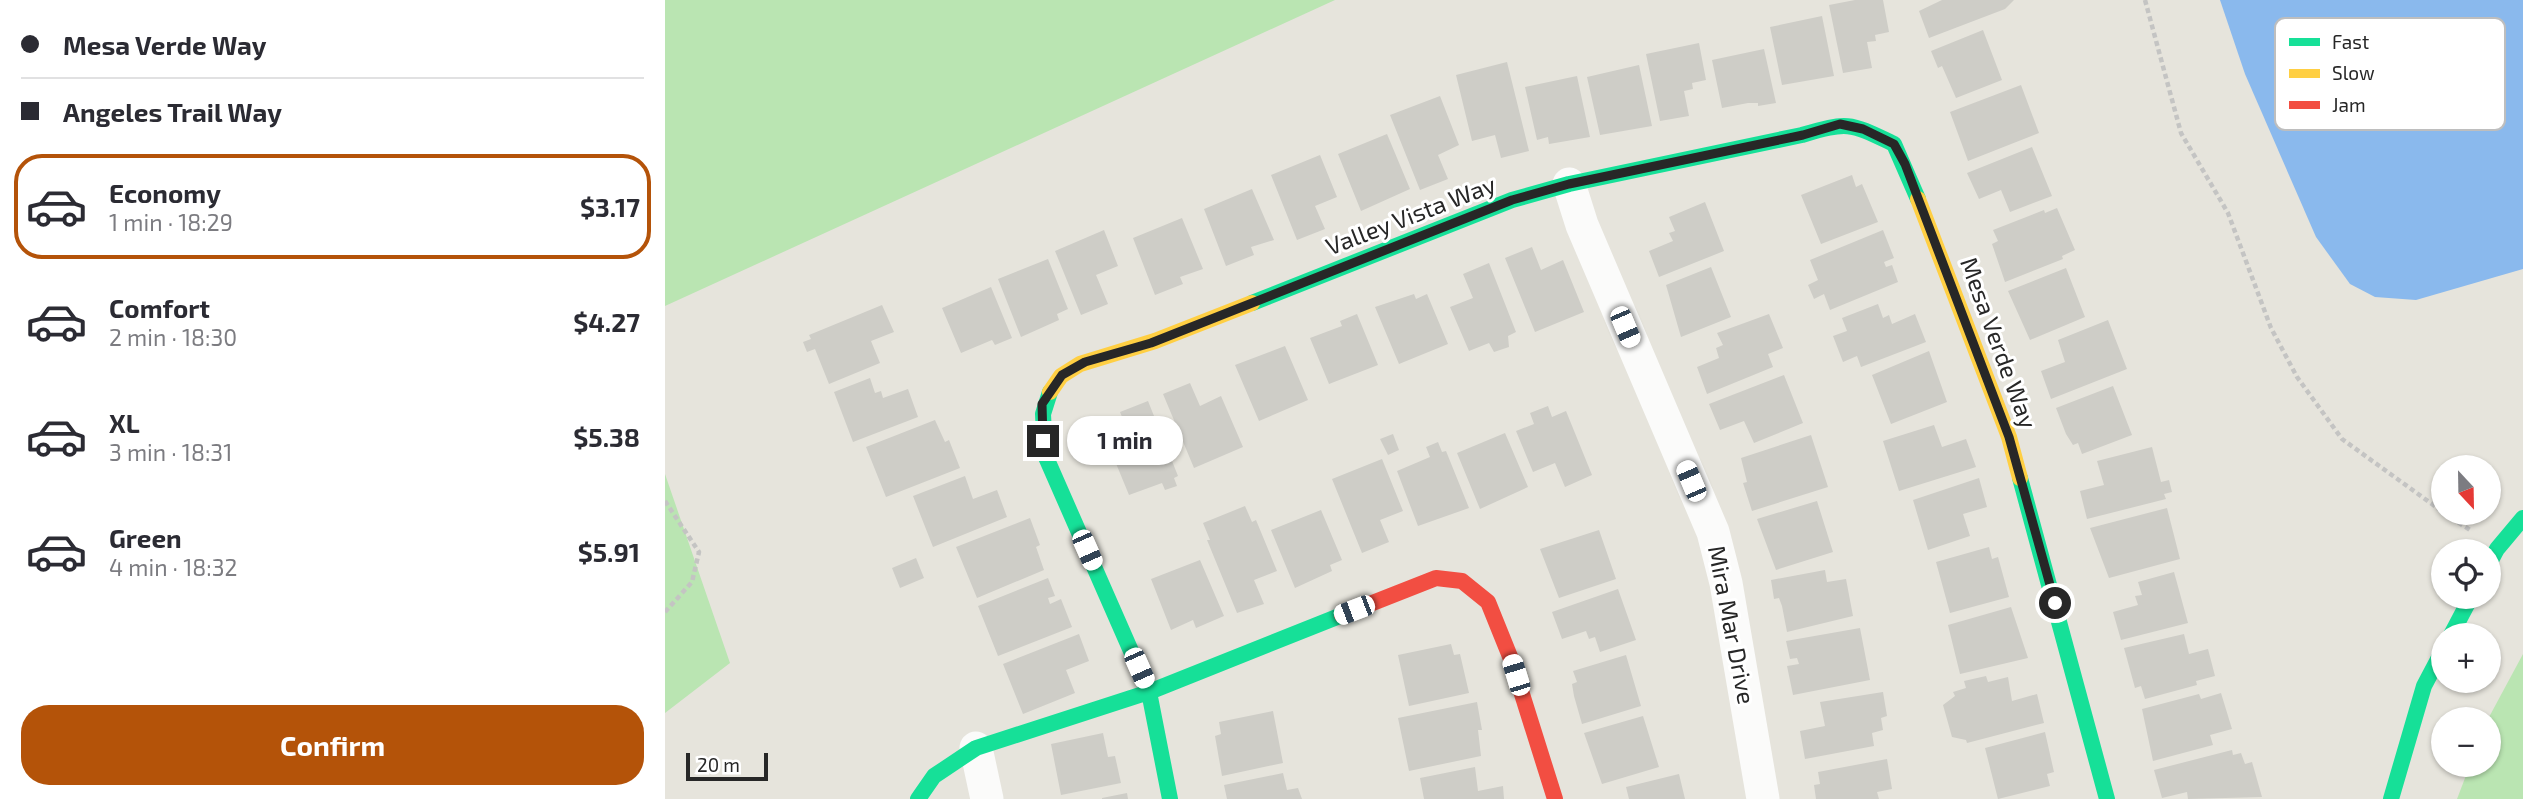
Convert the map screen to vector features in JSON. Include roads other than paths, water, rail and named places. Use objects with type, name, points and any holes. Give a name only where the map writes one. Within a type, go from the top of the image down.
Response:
[{"type":"street","name":"Valley Vista Way","points":[[1149,692],[1045,456],[1040,426],[1042,404],[1062,375],[1085,362],[1151,343],[1512,200],[1569,184],[1803,135],[1840,124],[1863,129]]},
{"type":"street","name":"Mesa Verde Way","points":[[1863,129],[1894,144],[1905,164],[2009,437],[2107,799]]},
{"type":"street","name":"Mira Mar Drive","points":[[1569,184],[1581,225],[1713,532],[1726,583],[1763,799]]},
{"type":"street","points":[[2501,544],[2523,519]]},
{"type":"street","points":[[918,799],[934,776],[976,748],[1149,692],[1436,578],[1462,581],[1488,602],[1511,659],[1555,799]]},
{"type":"street","points":[[2391,799],[2424,686],[2431,673]]},
{"type":"street","points":[[1149,692],[1170,799]]},
{"type":"street","points":[[976,748],[987,799]]},
{"type":"water","points":[[2220,0],[2523,0],[2523,269],[2416,300],[2375,297],[2350,284],[2316,237],[2245,74]]}]
